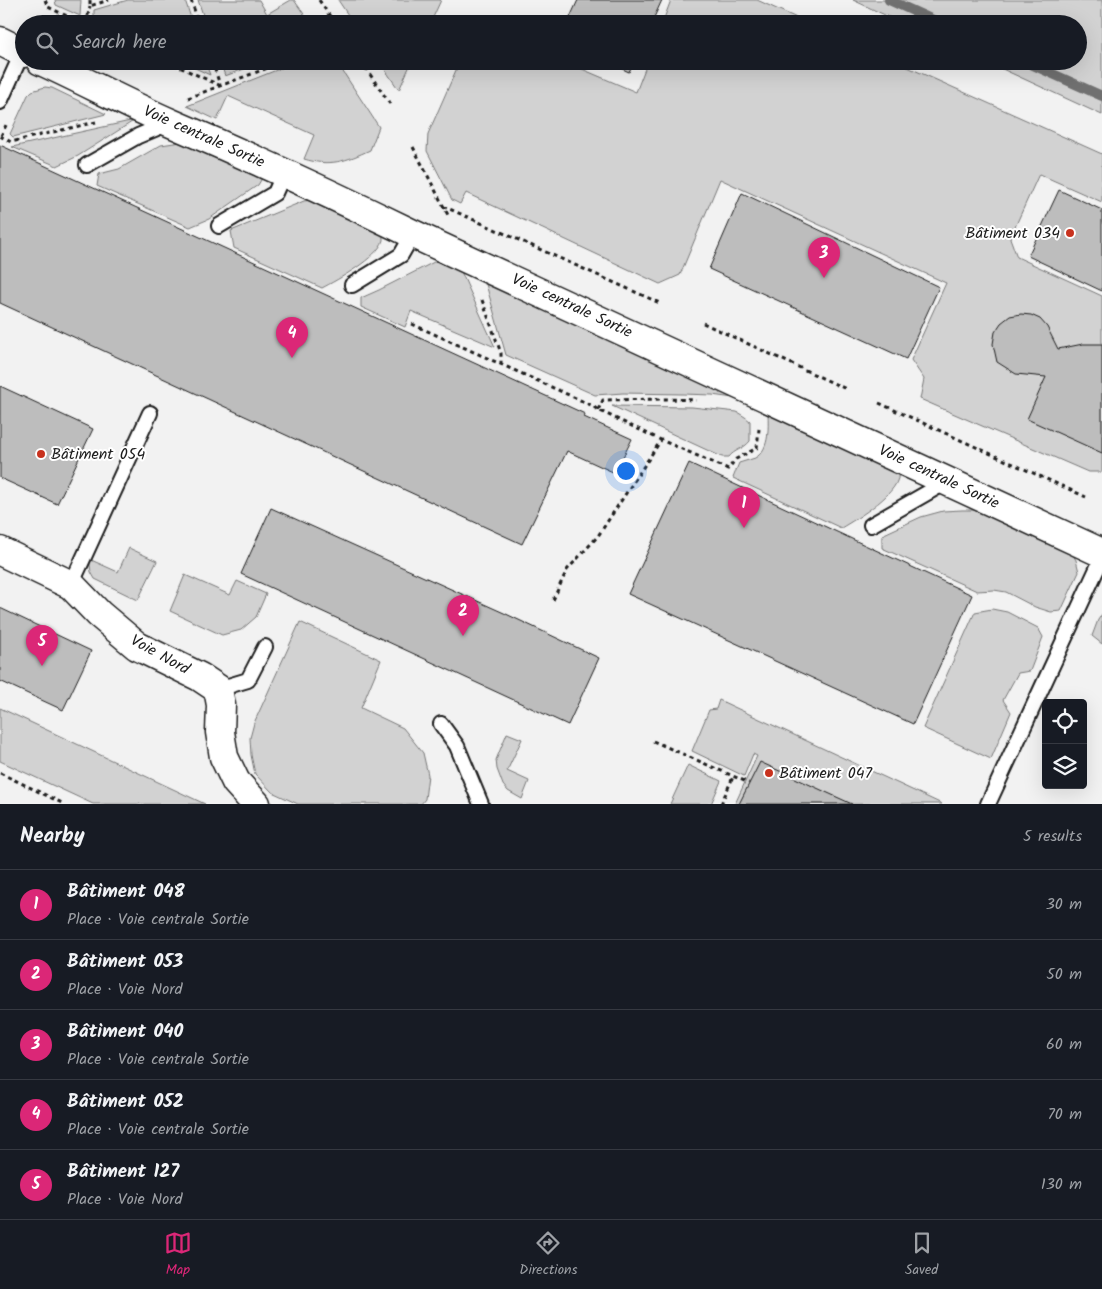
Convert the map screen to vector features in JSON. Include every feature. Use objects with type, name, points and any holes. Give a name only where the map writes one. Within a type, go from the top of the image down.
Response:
[{"type":"street","name":"Voie centrale Sortie","points":[[69,70],[176,111],[213,140],[1102,553]]},
{"type":"street","name":"Voie Nord","points":[[0,551],[71,585],[99,614],[137,646],[200,677],[218,689]]},
{"type":"street","points":[[218,689],[221,705],[220,732],[224,757],[236,782],[256,804]]},
{"type":"lane","points":[[0,102],[15,68]]},
{"type":"lane","points":[[87,165],[138,136],[176,111]]},
{"type":"lane","points":[[219,226],[275,193],[284,173]]},
{"type":"lane","points":[[352,286],[400,256],[413,234]]},
{"type":"lane","points":[[71,585],[150,413]]},
{"type":"lane","points":[[871,525],[948,481]]},
{"type":"lane","points":[[988,804],[1102,558]]},
{"type":"lane","points":[[218,689],[248,680],[265,647]]},
{"type":"lane","points":[[441,724],[457,746],[480,804]]},
{"type":"path","points":[[45,0],[48,7],[65,15]]},
{"type":"path","points":[[88,15],[90,0]]},
{"type":"path","points":[[90,6],[109,0]]},
{"type":"path","points":[[191,0],[196,15]]},
{"type":"path","points":[[318,0],[329,15]]},
{"type":"path","points":[[186,70],[220,85]]},
{"type":"path","points":[[215,70],[220,85]]},
{"type":"path","points":[[176,111],[220,85],[261,70]]},
{"type":"path","points":[[367,70],[390,104]]},
{"type":"path","points":[[9,118],[0,136],[11,142],[101,120]]},
{"type":"path","points":[[414,147],[450,219]]},
{"type":"path","points":[[443,206],[662,304]]},
{"type":"path","points":[[480,293],[501,353],[501,364]]},
{"type":"path","points":[[703,323],[846,389]]},
{"type":"path","points":[[412,324],[591,405],[661,440],[728,469],[736,459],[758,448],[760,426]]},
{"type":"path","points":[[598,410],[603,400],[667,399],[704,401]]},
{"type":"path","points":[[879,403],[1086,497]]},
{"type":"path","points":[[553,600],[567,570],[598,536],[661,440]]},
{"type":"path","points":[[654,741],[749,783]]},
{"type":"path","points":[[0,772],[64,804]]},
{"type":"path","points":[[721,804],[733,777]]},
{"type":"shaded area","points":[[55,0],[81,0],[80,15],[78,15],[56,5]]},
{"type":"shaded area","points":[[128,0],[185,0],[190,15],[94,15],[94,10]]},
{"type":"shaded area","points":[[198,0],[259,0],[267,14],[294,0],[305,15],[203,15]]},
{"type":"shaded area","points":[[338,0],[441,0],[434,15],[348,15]]},
{"type":"shaded area","points":[[671,0],[757,0],[790,15],[665,15]]},
{"type":"shaded area","points":[[853,0],[1102,0],[1102,115],[1004,70],[1087,70],[1087,15],[885,15]]},
{"type":"shaded area","points":[[199,70],[208,70],[210,75]]},
{"type":"shaded area","points":[[223,70],[241,70],[225,76]]},
{"type":"shaded area","points":[[277,70],[342,70],[379,127],[370,150],[338,162],[322,163],[304,159],[314,135],[228,96],[217,120],[187,106]]},
{"type":"shaded area","points":[[385,70],[408,70],[399,90]]},
{"type":"shaded area","points":[[456,70],[584,70],[636,92],[645,70],[914,70],[1102,154],[1102,202],[1039,174],[1010,238],[1017,257],[1102,296],[1102,472],[1088,472],[920,399],[924,379],[911,360],[946,283],[720,179],[680,275],[660,284],[466,193],[460,204],[452,200],[427,151],[428,134]]},
{"type":"shaded area","points":[[45,87],[52,88],[106,114],[13,137],[10,134],[28,95],[32,91]]},
{"type":"shaded area","points":[[135,120],[78,156],[57,166],[12,147]]},
{"type":"shaded area","points":[[181,142],[260,176],[261,180],[258,185],[209,219],[190,227],[97,186],[99,174],[119,169],[161,145]]},
{"type":"shaded area","points":[[312,200],[382,232],[383,240],[380,247],[356,268],[322,288],[234,248],[231,231],[304,201]]},
{"type":"shaded area","points":[[442,260],[459,267],[495,347],[411,311],[405,327],[361,307],[361,298],[434,262]]},
{"type":"shaded area","points":[[484,277],[748,400],[712,395],[683,394],[623,393],[595,395],[506,355]]},
{"type":"shaded area","points":[[612,406],[692,407],[737,412],[750,421],[750,441],[729,457],[722,457]]},
{"type":"shaded area","points":[[768,409],[898,471],[898,479],[894,487],[877,504],[841,528],[733,478],[739,463],[755,458],[764,449],[768,429]]},
{"type":"shaded area","points":[[983,510],[1070,550],[1076,560],[1079,572],[1061,611],[1051,612],[1035,607],[1006,592],[994,590],[977,591],[882,548],[882,535],[921,517],[943,511]]},
{"type":"shaded area","points":[[129,548],[157,561],[138,600],[95,579],[91,572],[89,559],[118,572]]},
{"type":"shaded area","points":[[185,575],[230,595],[237,581],[266,594],[256,617],[241,630],[222,635],[170,611]]},
{"type":"shaded area","points":[[992,609],[1007,612],[1038,628],[1043,637],[1030,671],[1018,673],[1003,700],[1011,712],[991,759],[923,728],[975,612]]},
{"type":"shaded area","points":[[1102,614],[1102,644],[1092,636]]},
{"type":"shaded area","points":[[300,622],[381,660],[361,708],[403,728],[423,753],[428,775],[425,799],[421,804],[298,804],[272,792],[255,774],[250,738],[254,723]]},
{"type":"shaded area","points":[[719,700],[942,804],[735,804],[757,756],[753,754],[744,776],[692,751],[709,710],[716,709]]},
{"type":"shaded area","points":[[0,708],[205,804],[93,804],[0,761]]},
{"type":"shaded area","points":[[507,733],[522,739],[507,771],[529,781],[522,799],[508,791],[503,785],[497,769],[496,760]]},
{"type":"shaded area","points":[[688,765],[721,781],[711,804],[670,804]]},
{"type":"building","points":[[578,0],[662,0],[655,15],[571,15]]},
{"type":"building","points":[[0,145],[585,414],[584,417],[632,439],[615,473],[567,451],[522,544],[0,303]]},
{"type":"building","name":"Bâtiment 034","points":[[1059,190],[1102,210],[1102,291],[1028,256]]},
{"type":"building","points":[[742,193],[939,287],[906,359],[709,269]]},
{"type":"building","points":[[1031,315],[1040,319],[1047,327],[1058,349],[1083,344],[1102,344],[1102,453],[1027,419],[1046,377],[1016,374],[997,362],[993,344],[995,332],[1001,323],[1010,316]]},
{"type":"building","name":"Bâtiment 054","points":[[0,386],[93,429],[57,504],[0,478]]},
{"type":"building","points":[[689,463],[972,595],[913,724],[628,594]]},
{"type":"building","points":[[271,508],[599,658],[568,725],[241,574]]},
{"type":"building","points":[[0,608],[91,651],[63,710],[0,681]]},
{"type":"building","name":"Bâtiment 047","points":[[760,762],[852,804],[739,804]]},
{"type":"waterway","points":[[889,0],[922,15]]},
{"type":"waterway","points":[[1044,70],[1102,96]]},
{"type":"place","name":"Bâtiment 034","points":[[1070,233]]},
{"type":"place","name":"Bâtiment 040","points":[[824,278]]},
{"type":"place","name":"Bâtiment 052","points":[[292,358]]},
{"type":"place","name":"Bâtiment 054","points":[[41,454]]},
{"type":"place","name":"Bâtiment 048","points":[[744,528]]},
{"type":"place","name":"Bâtiment 053","points":[[463,636]]},
{"type":"place","name":"Bâtiment 127","points":[[42,666]]},
{"type":"place","name":"Bâtiment 047","points":[[769,773]]}]
